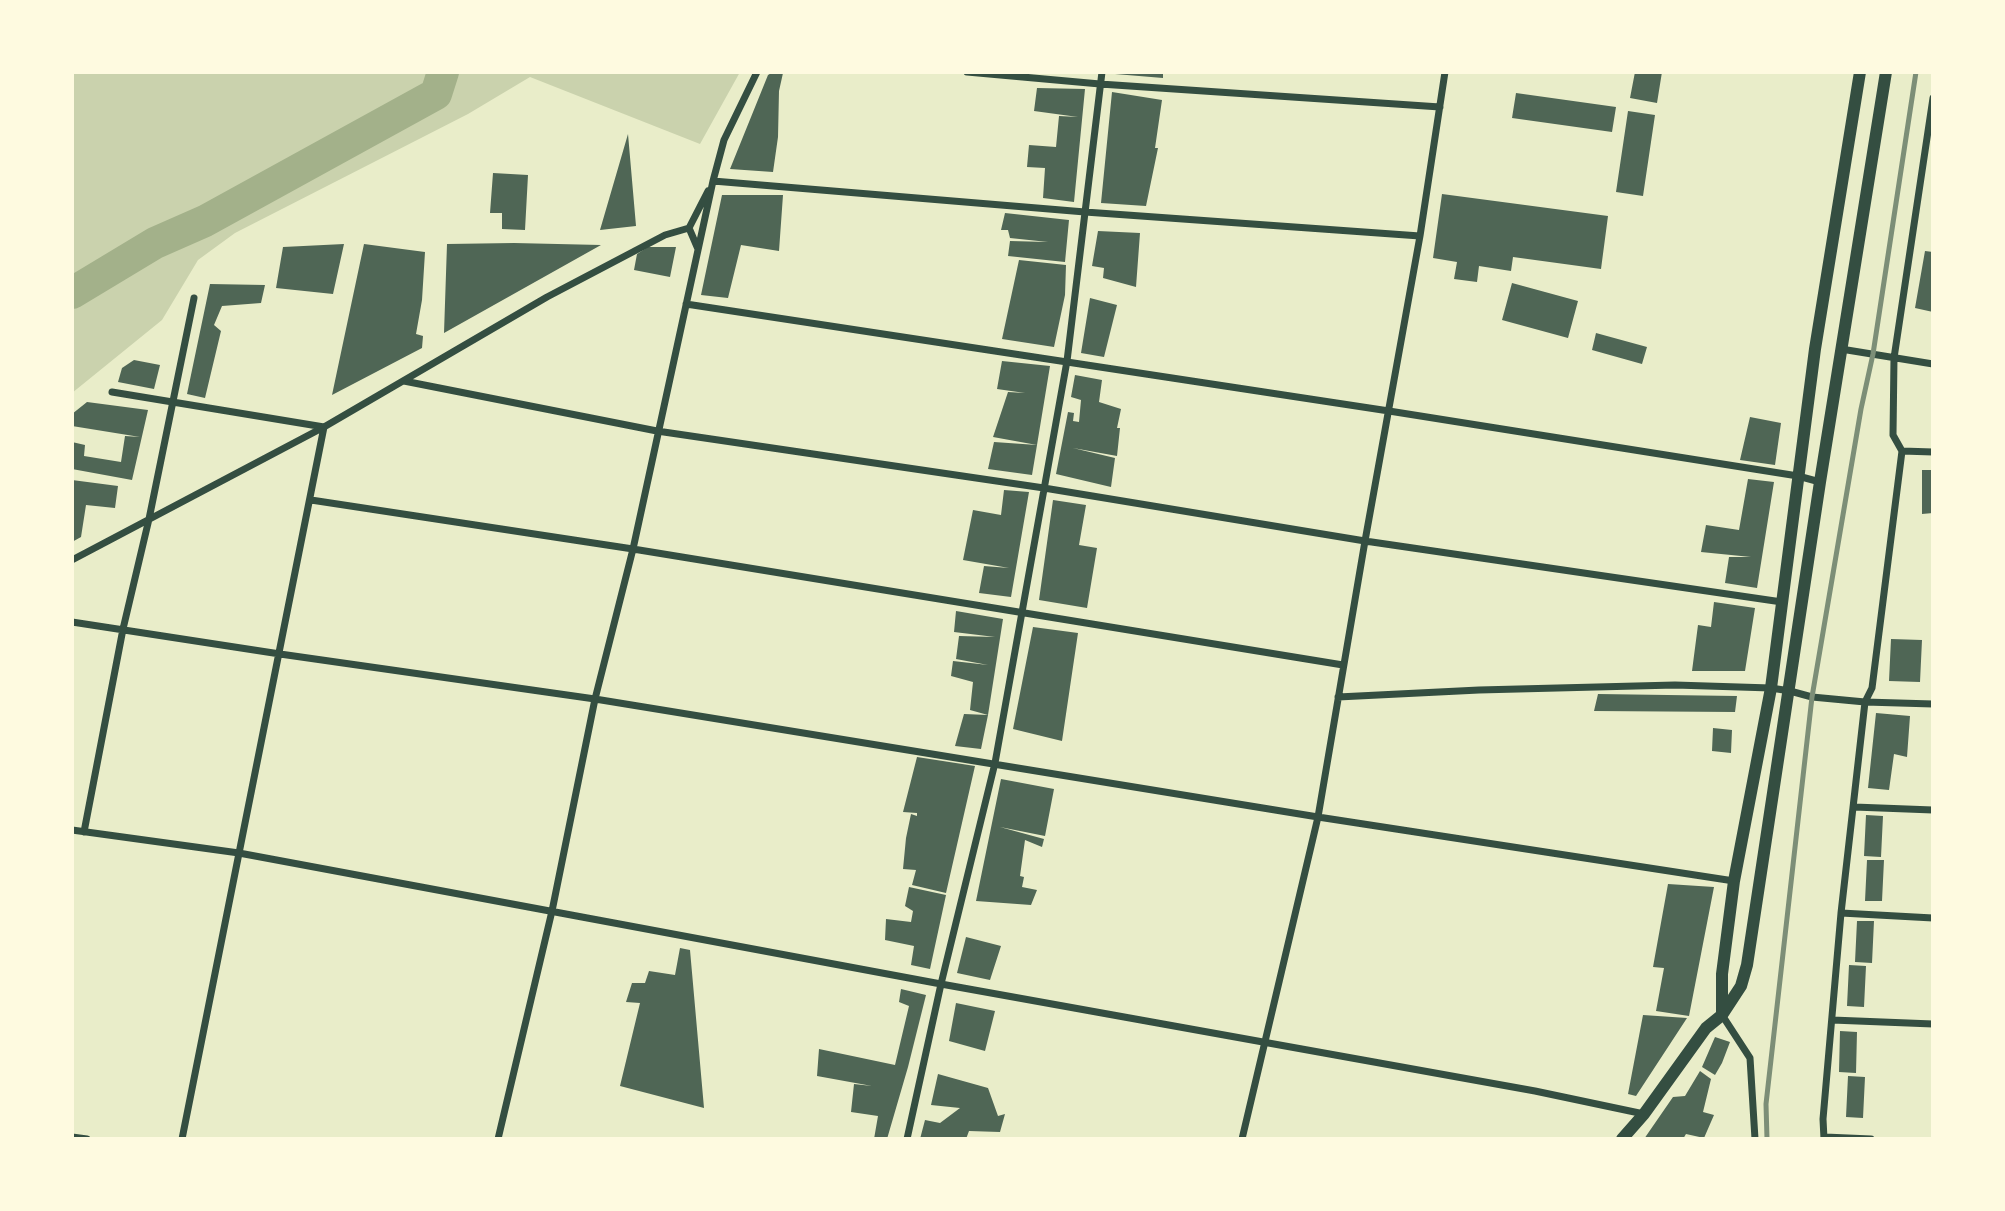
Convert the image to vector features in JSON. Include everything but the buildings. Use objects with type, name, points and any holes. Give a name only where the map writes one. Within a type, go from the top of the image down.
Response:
[{"type":"main road","points":[[1722,1015],[1721,974],[1734,881],[1771,688],[1815,349],[1860,72]]},
{"type":"main road","points":[[1622,1139],[1644,1114],[1706,1028],[1722,1015],[1741,986],[1747,965],[1820,482],[1886,72]]},
{"type":"street","points":[[498,1139],[552,911],[595,699],[633,549],[713,181],[724,140],[757,72]]},
{"type":"street","points":[[967,72],[1100,84],[1440,107]]},
{"type":"street","points":[[907,1139],[941,984],[995,764],[1067,361],[1102,72]]},
{"type":"street","points":[[1242,1139],[1318,817],[1364,541],[1420,236],[1445,72]]},
{"type":"street","points":[[1871,1139],[1825,1138],[1823,1119],[1841,913],[1865,702],[1872,688],[1902,451],[1893,435],[1894,358],[1933,97]]},
{"type":"street","points":[[713,181],[1420,236]]},
{"type":"street","points":[[72,560],[324,427],[547,297],[665,235],[689,228],[713,181]]},
{"type":"street","points":[[689,228],[698,249]]},
{"type":"street","points":[[84,832],[123,629],[149,519],[194,298]]},
{"type":"street","points":[[686,304],[1389,411],[1798,476],[1820,482]]},
{"type":"street","points":[[1841,349],[1933,364]]},
{"type":"street","points":[[404,381],[657,430],[1044,488],[1364,541],[1782,602]]},
{"type":"street","points":[[112,392],[324,427]]},
{"type":"street","points":[[183,1139],[324,427]]},
{"type":"street","points":[[1902,451],[1933,452]]},
{"type":"street","points":[[310,500],[633,549],[1343,665]]},
{"type":"street","points":[[72,622],[595,699],[1318,817],[1734,881]]},
{"type":"street","points":[[1338,697],[1662,685],[1771,688],[1812,697],[1933,704]]},
{"type":"street","points":[[1854,807],[1933,810]]},
{"type":"street","points":[[72,830],[239,853],[1535,1091],[1644,1114]]},
{"type":"street","points":[[1841,913],[1933,918]]},
{"type":"street","points":[[1722,1015],[1750,1058],[1755,1139]]},
{"type":"street","points":[[1832,1020],[1933,1024]]},
{"type":"street","points":[[72,1137],[87,1139]]},
{"type":"green space","points":[[72,72],[740,72],[700,144],[530,77],[468,114],[235,233],[198,260],[162,320],[72,393]]},
{"type":"waterway","points":[[72,293],[155,243],[205,221],[436,94],[443,72]]},
{"type":"railway","points":[[1767,1139],[1766,1104],[1812,697],[1861,409],[1873,354],[1916,72]]}]
